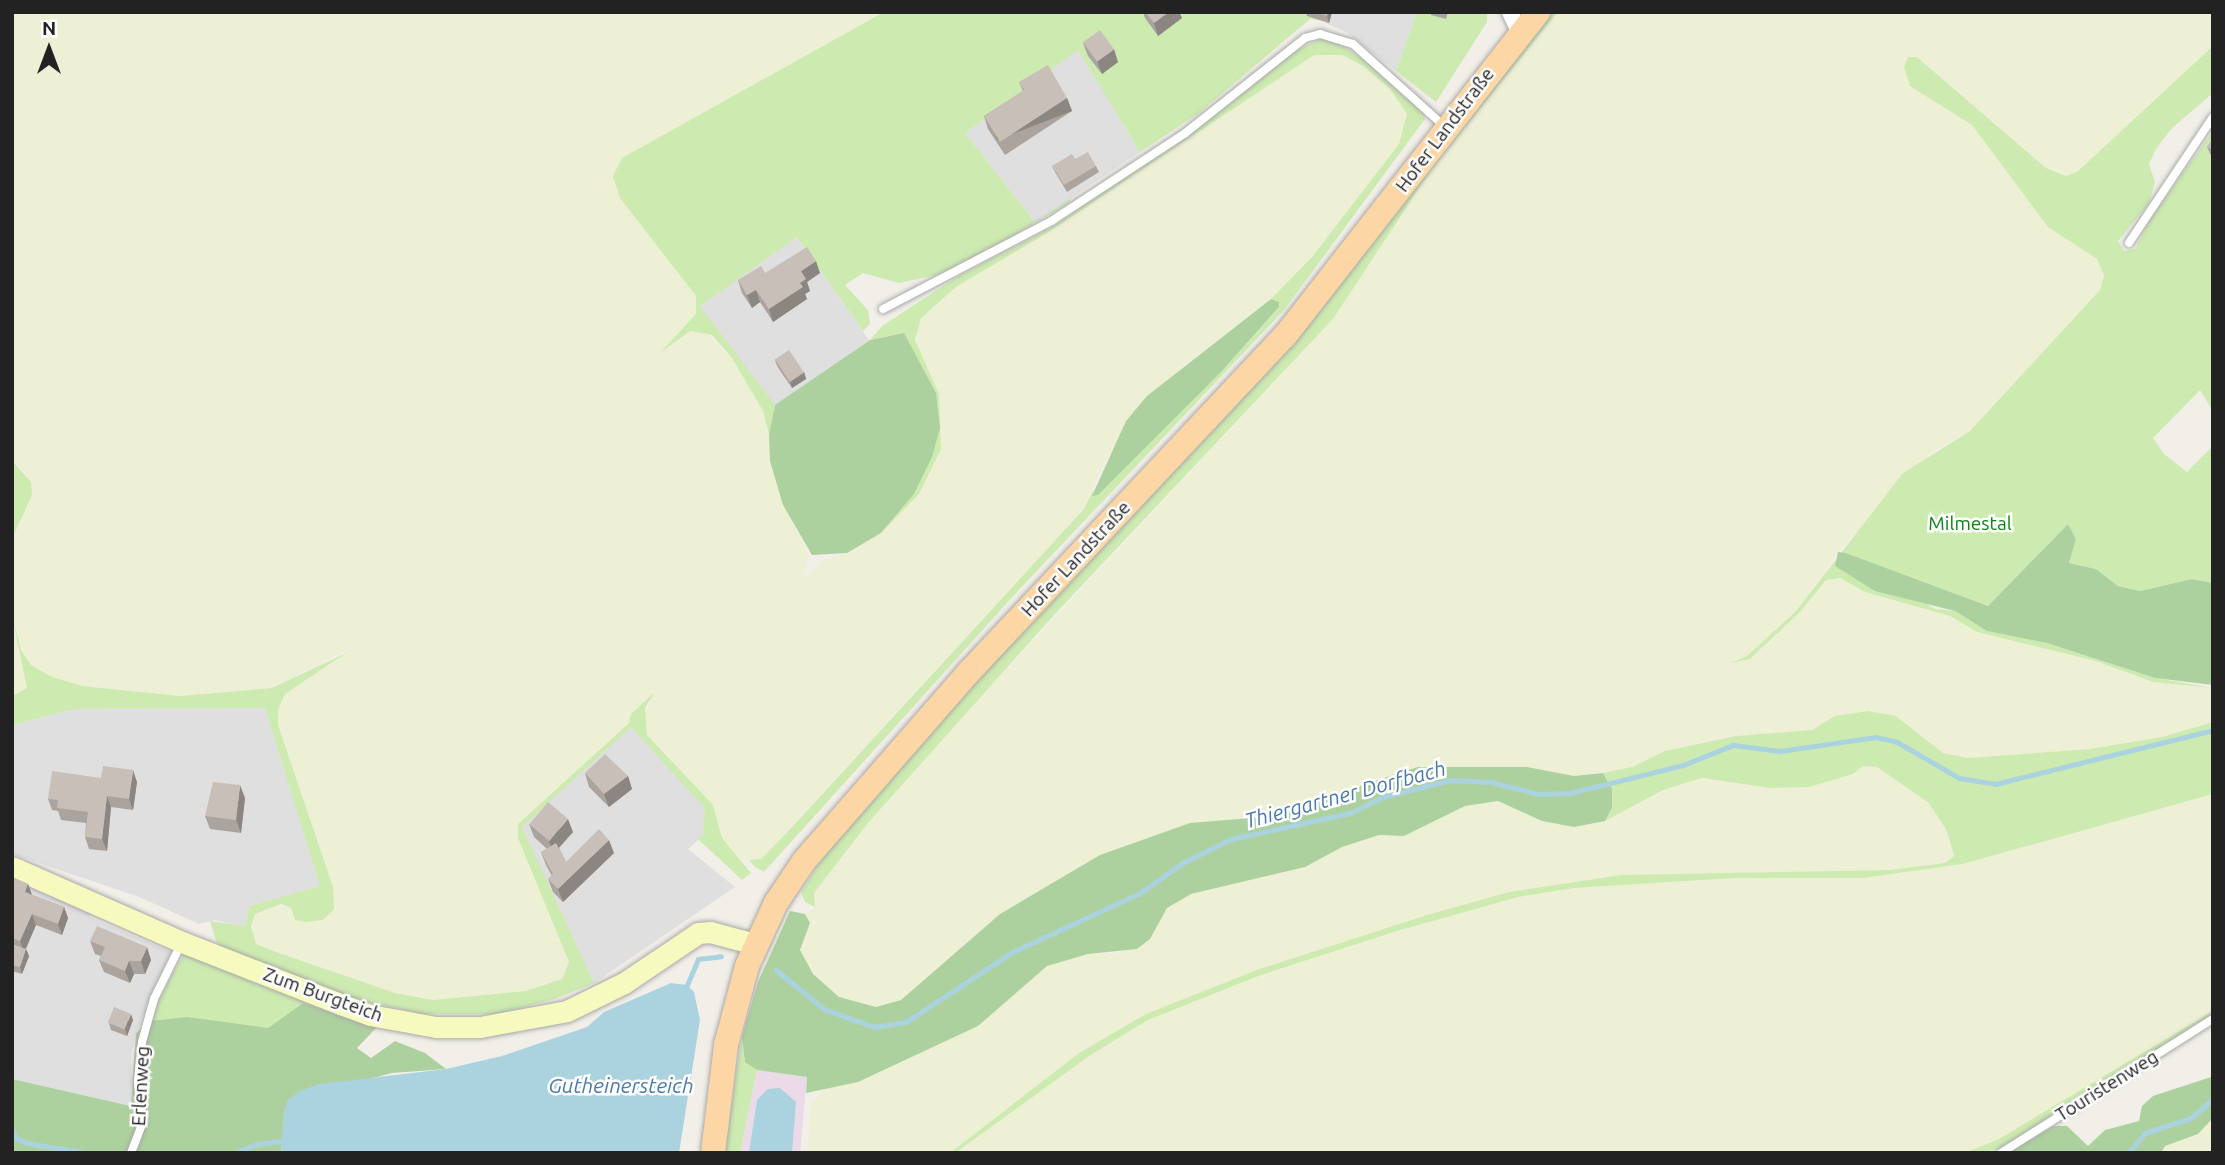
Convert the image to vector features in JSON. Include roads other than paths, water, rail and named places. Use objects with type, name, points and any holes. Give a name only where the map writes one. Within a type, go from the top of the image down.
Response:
[{"type":"main road","name":"Hofer Landstraße","points":[[713,1153],[726,1045],[755,944],[776,903],[829,830],[969,672],[1285,336],[1330,284],[1445,127],[1515,23],[1538,12]]},
{"type":"street","name":"Zum Burgteich","points":[[12,867],[182,942],[370,1015],[436,1027],[480,1027],[567,1011],[624,983],[698,933],[709,932],[755,944]]},
{"type":"lane","points":[[883,309],[1053,220],[1184,135],[1305,38],[1320,34],[1353,44],[1445,127]]},
{"type":"lane","points":[[2129,243],[2213,117]]},
{"type":"lane","name":"Erlenweg","points":[[131,1153],[142,1124],[138,1081],[142,1042],[155,999],[182,942]]},
{"type":"lane","name":"Touristenweg","points":[[2001,1153],[2213,1019]]},
{"type":"water","name":"Gutheinersteich","points":[[671,983],[687,985],[694,992],[700,1020],[679,1153],[281,1153],[284,1111],[288,1100],[300,1091],[319,1084],[446,1069],[502,1056],[587,1027],[604,1012]]},
{"type":"water","points":[[780,1088],[796,1102],[792,1153],[749,1153],[757,1100],[768,1089]]},
{"type":"waterway","name":"Thiergartner Dorfbach","points":[[776,970],[824,1009],[874,1027],[906,1022],[1012,952],[1140,893],[1184,862],[1231,839],[1350,813],[1383,797],[1450,780],[1491,782],[1539,794],[1570,793],[1683,765],[1733,745],[1780,751],[1876,737],[1897,742],[1959,778],[1995,784],[2213,730]]},
{"type":"waterway","name":"Thiergartner Dorfbach","points":[[687,985],[698,959],[721,956]]},
{"type":"waterway","points":[[2128,1153],[2145,1133],[2191,1118],[2213,1099]]},
{"type":"waterway","name":"Thiergartner Dorfbach","points":[[12,1129],[16,1138],[27,1143],[86,1153]]},
{"type":"waterway","name":"Thiergartner Dorfbach","points":[[234,1153],[257,1144],[283,1141]]},
{"type":"park label","name":"Milmestal","points":[[1970,524]]}]
